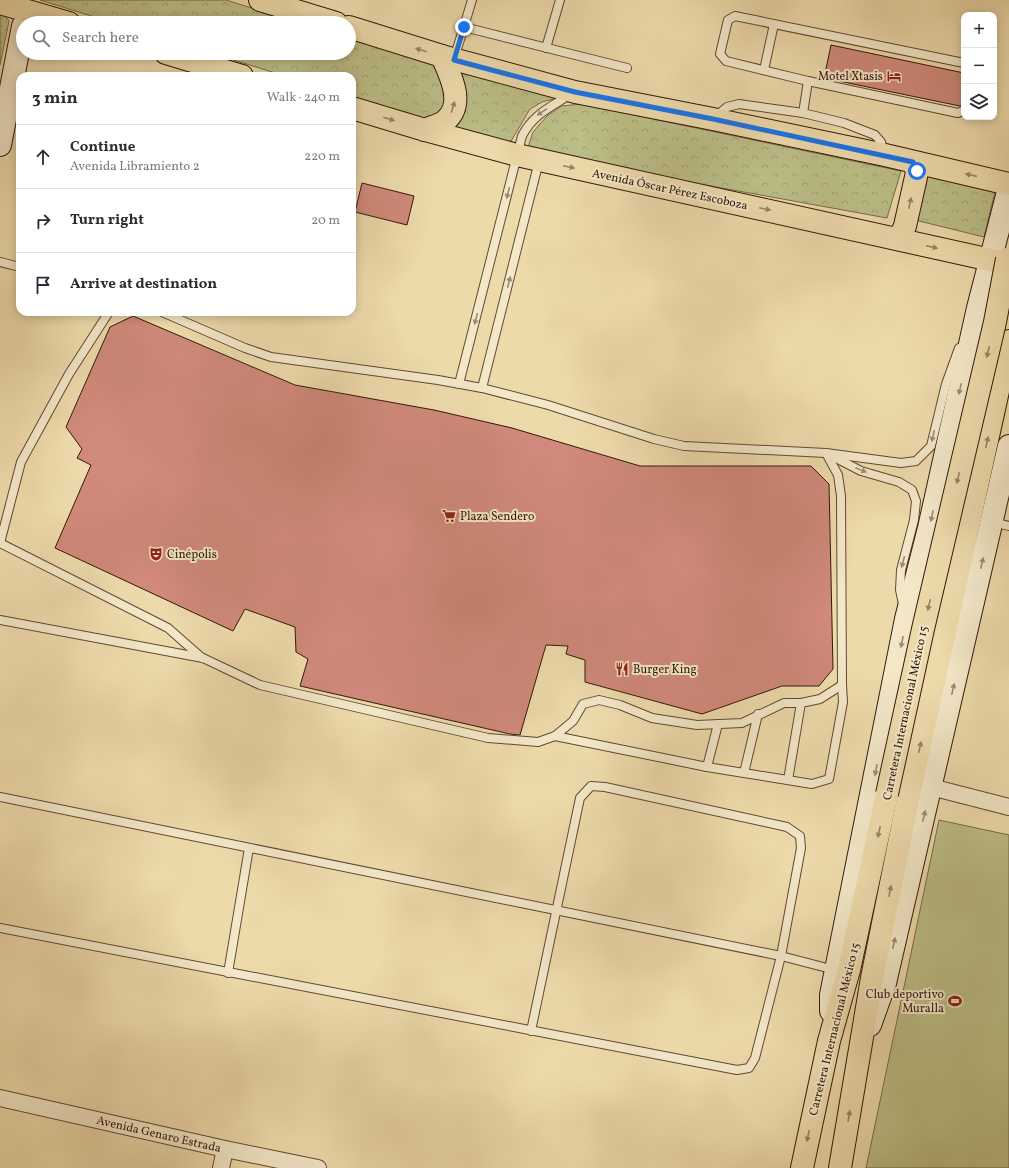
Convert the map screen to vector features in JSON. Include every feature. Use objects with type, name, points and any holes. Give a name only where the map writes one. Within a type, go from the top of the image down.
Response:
[{"type":"main road","points":[[260,0],[313,16]]},
{"type":"main road","points":[[0,3],[26,15]]},
{"type":"main road","points":[[356,29],[448,58],[575,92],[885,155],[1009,184]]},
{"type":"main road","points":[[425,130],[444,121],[451,114],[455,103],[455,91],[448,58]]},
{"type":"main road","points":[[0,145],[17,60]]},
{"type":"main road","points":[[189,60],[229,72]]},
{"type":"main road","name":"Avenida Óscar Pérez Escoboza","points":[[356,109],[517,155],[896,238],[1004,259]]},
{"type":"main road","points":[[896,238],[902,233],[905,226],[916,177],[917,171],[913,162]]},
{"type":"main road","points":[[829,1041],[831,995],[906,619],[929,528],[978,308],[1004,259],[1009,188]]},
{"type":"main road","name":"Carretera Internacional México 15","points":[[802,1168],[829,1041],[849,970],[923,628],[995,322],[1004,259]]},
{"type":"main road","points":[[973,333],[982,324],[994,316],[1009,314]]},
{"type":"main road","name":"Carretera Internacional México 15","points":[[840,1168],[862,1046],[872,978],[908,798],[1009,341]]},
{"type":"main road","points":[[862,1046],[885,983],[932,787],[1000,524],[1009,446]]},
{"type":"street","points":[[932,787],[1009,807]]},
{"type":"street","name":"Avenida Genaro Estrada","points":[[0,1098],[224,1149],[318,1168]]},
{"type":"street","points":[[221,1168],[224,1149]]},
{"type":"lane","points":[[448,58],[464,27],[472,0]]},
{"type":"lane","points":[[546,48],[560,0]]},
{"type":"lane","points":[[961,62],[735,16],[728,20],[720,54],[726,61],[808,81],[958,113],[961,112]]},
{"type":"lane","points":[[764,70],[774,24]]},
{"type":"lane","points":[[464,27],[627,68]]},
{"type":"lane","points":[[803,113],[808,81]]},
{"type":"lane","points":[[459,384],[522,136],[532,120],[540,113],[575,92]]},
{"type":"lane","points":[[713,119],[727,107],[739,104],[803,113],[844,124],[875,135],[881,142],[885,155]]},
{"type":"lane","points":[[482,388],[539,160]]},
{"type":"lane","points":[[0,262],[16,266]]},
{"type":"lane","points":[[171,316],[245,348],[271,357],[438,380],[482,388],[548,405],[654,440],[684,446],[826,453],[901,463],[916,461],[931,446],[946,384],[961,343],[978,308]]},
{"type":"lane","points":[[106,316],[69,374],[21,462],[0,543],[168,628],[203,658]]},
{"type":"lane","points":[[826,453],[861,471],[899,482],[912,490],[916,501],[914,520],[901,570],[900,590],[906,619]]},
{"type":"lane","points":[[555,736],[707,767],[812,784],[829,779],[843,702],[841,496],[838,475],[826,453]]},
{"type":"lane","points":[[0,620],[203,658],[260,685],[488,738],[538,742],[555,736],[573,721],[583,704],[599,700],[620,705],[652,718],[697,725],[742,723],[758,714],[784,703],[802,703],[820,699],[842,685]]},
{"type":"lane","points":[[788,780],[802,703]]},
{"type":"lane","points":[[744,773],[758,714]]},
{"type":"lane","points":[[707,767],[718,724]]},
{"type":"lane","points":[[0,928],[228,973],[531,1031],[737,1070],[749,1068],[755,1058],[781,956],[802,848],[800,836],[786,827],[605,787],[591,786],[580,798],[555,910],[531,1031]]},
{"type":"lane","points":[[0,797],[781,956],[837,970]]},
{"type":"lane","points":[[228,973],[249,848]]},
{"type":"green space","points":[[40,0],[226,0],[277,16],[91,16]]},
{"type":"green space","points":[[0,10],[9,21],[0,65]]},
{"type":"green space","points":[[356,40],[433,64],[443,72],[446,107],[428,120],[356,98],[356,72],[272,72],[234,60],[356,60]]},
{"type":"green space","points":[[458,68],[557,98],[542,102],[530,109],[510,143],[447,127]]},
{"type":"green space","points":[[582,104],[901,171],[887,218],[529,153],[529,144],[533,132],[547,116],[561,106]]},
{"type":"green space","points":[[928,170],[996,188],[984,237],[915,220]]},
{"type":"green space","name":"Club deportivo Muralla","points":[[939,820],[1009,835],[1009,1168],[866,1168]]},
{"type":"building","name":"Motel Xtasis","points":[[831,45],[961,72],[961,106],[960,106],[824,78]]},
{"type":"building","points":[[362,183],[414,196],[407,225],[356,212]]},
{"type":"building","name":"Plaza Sendero","points":[[133,316],[295,385],[434,410],[512,428],[640,466],[811,466],[829,484],[833,669],[819,686],[782,686],[702,714],[585,682],[585,660],[566,654],[568,646],[546,645],[520,735],[300,686],[308,659],[296,652],[295,627],[245,609],[233,631],[55,548],[91,465],[77,458],[82,449],[66,427],[110,327]]},
{"type":"place","name":"Motel Xtasis","points":[[894,76]]},
{"type":"place","name":"Plaza Sendero","points":[[449,516]]},
{"type":"place","name":"Cinépolis","points":[[156,554]]},
{"type":"place","name":"Burger King","points":[[622,669]]},
{"type":"place","name":"Club deportivo Muralla","points":[[955,1001]]},
{"type":"route","points":[[464,27],[454,60],[575,92],[885,155],[913,162],[917,171]]}]
